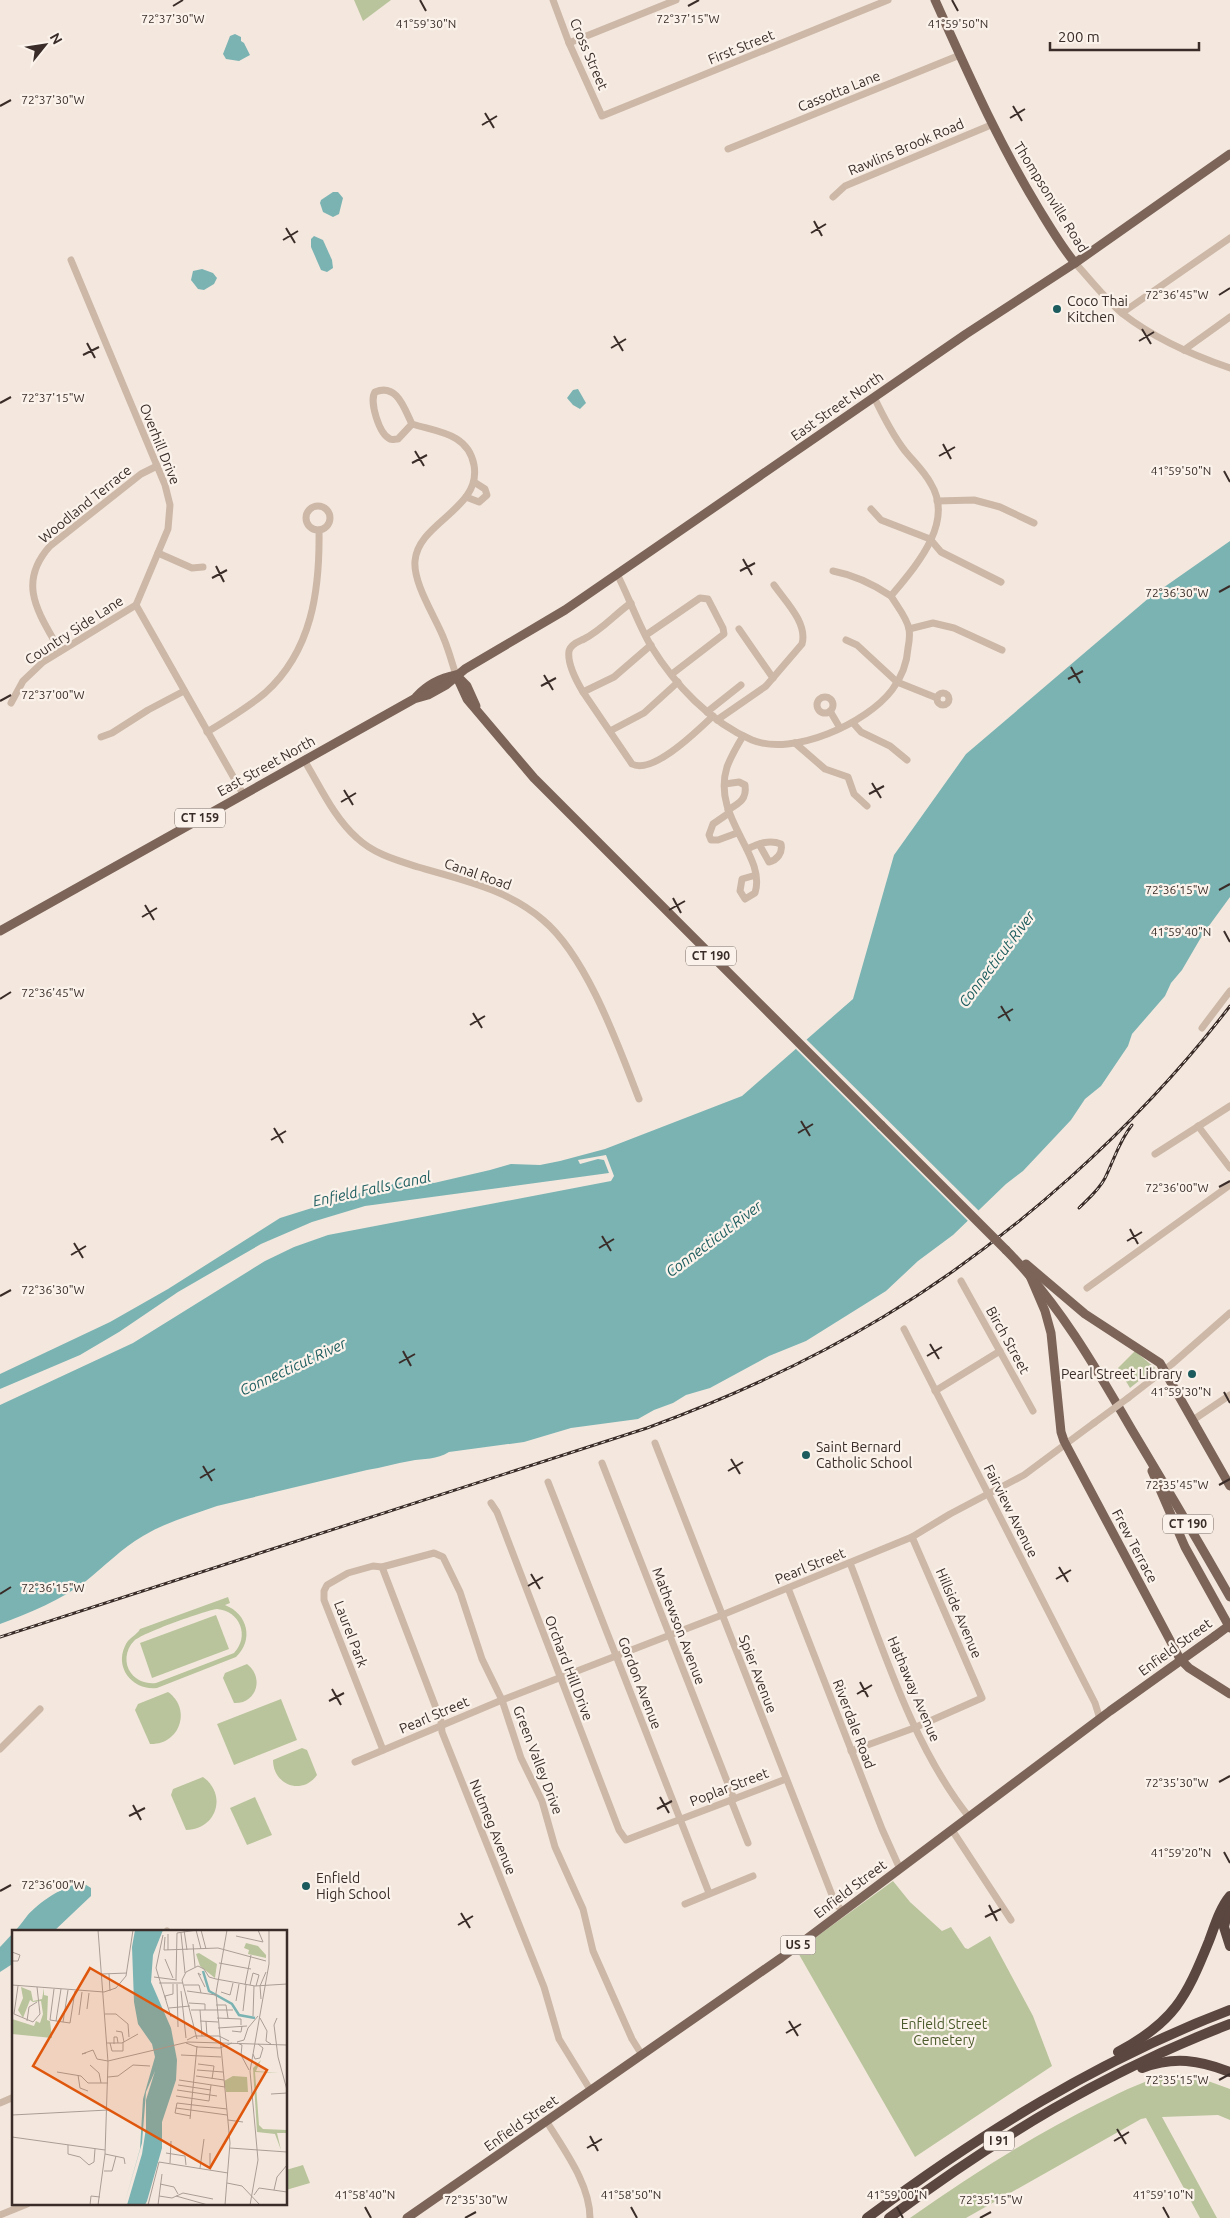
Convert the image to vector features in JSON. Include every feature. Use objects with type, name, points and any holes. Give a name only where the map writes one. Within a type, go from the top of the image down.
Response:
[{"type":"highway","points":[[1068,2085],[1082,2071],[1150,2033],[1172,2014],[1190,1987],[1222,1909],[1230,1896]]},
{"type":"highway","points":[[1230,1905],[1225,1916],[1224,1927],[1230,1946]]},
{"type":"highway","name":"I 91","points":[[867,2218],[963,2148],[1068,2085],[1142,2048],[1230,2010]]},
{"type":"highway","name":"I 91","points":[[889,2218],[992,2145],[1055,2107],[1115,2075],[1172,2048],[1230,2024]]},
{"type":"highway","points":[[1115,2075],[1128,2074],[1153,2064],[1176,2060],[1203,2063],[1230,2072]]},
{"type":"main road","name":"Thompsonville Road","points":[[935,0],[992,125],[1022,181],[1066,252],[1075,263]]},
{"type":"main road","name":"East Street North","points":[[0,931],[414,699],[428,695],[446,686],[456,675],[558,614],[874,397],[1075,263],[1230,154]]},
{"type":"main road","name":"CT 190","points":[[456,675],[467,699],[508,750],[540,785],[1030,1276],[1078,1340],[1230,1597]]},
{"type":"main road","points":[[1008,1252],[1021,1260],[1094,1321],[1155,1359],[1192,1420],[1227,1472],[1230,1486]]},
{"type":"main road","name":"Frew Terrace","points":[[1030,1276],[1052,1333],[1061,1435],[1181,1661]]},
{"type":"main road","name":"CT 190","points":[[1145,1452],[1182,1542],[1230,1627]]},
{"type":"main road","name":"Enfield Street","points":[[407,2218],[781,1958],[1109,1712],[1230,1627]]},
{"type":"main road","points":[[1181,1661],[1230,1694]]},
{"type":"street","name":"Cross Street","points":[[553,0],[569,43],[602,116]]},
{"type":"street","points":[[569,43],[676,0]]},
{"type":"street","name":"First Street","points":[[602,116],[888,0]]},
{"type":"street","name":"Cassotta Lane","points":[[728,149],[960,55]]},
{"type":"street","name":"Rawlins Brook Road","points":[[833,197],[846,186],[992,125]]},
{"type":"street","points":[[1122,313],[1230,238]]},
{"type":"street","name":"Overhill Drive","points":[[71,260],[165,485],[170,505],[168,529],[136,605]]},
{"type":"street","name":"Thompsonville Road","points":[[1075,263],[1122,313],[1150,333],[1184,350],[1230,368]]},
{"type":"street","points":[[1184,350],[1230,317]]},
{"type":"street","points":[[412,424],[398,439],[390,439],[385,434],[372,405],[372,397],[375,392],[389,390],[394,393],[412,424],[445,432],[458,438],[467,447],[473,459],[476,472],[474,482],[466,498],[431,533],[419,549],[415,560],[419,580],[445,640],[456,675]]},
{"type":"street","points":[[874,397],[885,421],[933,486],[937,501],[938,523],[934,534],[920,559],[891,596]]},
{"type":"street","name":"Woodland Terrace","points":[[60,651],[33,595],[34,570],[39,558],[50,546],[141,474],[157,466]]},
{"type":"street","points":[[466,498],[479,502],[487,495],[485,489],[474,482]]},
{"type":"street","points":[[937,501],[974,500],[1000,507],[1034,523]]},
{"type":"street","points":[[871,509],[881,520],[930,540],[941,552],[1001,582]]},
{"type":"street","points":[[207,732],[265,693],[276,682],[294,656],[314,608],[318,583],[319,530]]},
{"type":"street","points":[[158,553],[192,568],[203,567]]},
{"type":"street","points":[[617,574],[650,645],[678,682],[712,716],[743,736],[765,744],[795,743],[813,739],[853,723],[883,700],[897,682],[907,658],[909,629],[891,596],[878,587],[833,571]]},
{"type":"street","points":[[712,716],[758,692],[773,678],[802,644],[804,637],[801,625],[774,585]]},
{"type":"street","points":[[646,635],[700,598],[708,599],[724,628],[724,634],[672,674]]},
{"type":"street","points":[[631,603],[595,632],[571,646],[569,656],[583,692],[632,764],[638,767],[644,766],[670,752],[712,716],[740,685]]},
{"type":"street","points":[[136,605],[243,794]]},
{"type":"street","name":"Country Side Lane","points":[[11,703],[22,681],[30,672],[60,651],[136,605]]},
{"type":"street","points":[[909,629],[933,623],[954,628],[1002,650]]},
{"type":"street","points":[[739,629],[773,678]]},
{"type":"street","points":[[846,640],[863,649],[897,682],[937,698]]},
{"type":"street","points":[[583,692],[614,677],[650,645]]},
{"type":"street","points":[[610,731],[644,713],[678,682]]},
{"type":"street","points":[[102,737],[184,691]]},
{"type":"street","points":[[830,711],[840,728]]},
{"type":"street","points":[[853,723],[860,732],[890,746],[907,760]]},
{"type":"street","points":[[743,736],[727,768],[725,784],[729,811],[737,833],[747,849],[756,875]]},
{"type":"street","points":[[795,743],[825,769],[848,777],[854,794],[867,806]]},
{"type":"street","name":"Canal Road","points":[[304,760],[343,823],[367,846],[386,857],[508,896],[526,907],[566,943],[588,981],[638,1099]]},
{"type":"street","points":[[725,784],[739,782],[745,785],[744,798],[712,824],[709,836],[711,840],[718,840],[737,833]]},
{"type":"street","points":[[747,849],[759,844]]},
{"type":"street","points":[[1202,1028],[1230,991]]},
{"type":"street","points":[[1155,1154],[1230,1106]]},
{"type":"street","points":[[1198,1126],[1230,1168]]},
{"type":"street","points":[[1087,1288],[1230,1185]]},
{"type":"street","name":"Birch Street","points":[[961,1281],[1033,1412]]},
{"type":"street","name":"Pearl Street","points":[[355,1762],[559,1677],[722,1615],[912,1538],[1024,1475],[1164,1371],[1230,1313]]},
{"type":"street","name":"Fairview Avenue","points":[[904,1329],[1095,1703],[1100,1719]]},
{"type":"street","points":[[935,1391],[1000,1352]]},
{"type":"street","points":[[1192,1420],[1230,1395]]},
{"type":"street","name":"Spier Avenue","points":[[655,1443],[832,1895],[842,1912]]},
{"type":"street","name":"Mathewson Avenue","points":[[602,1463],[748,1843]]},
{"type":"street","name":"Gordon Avenue","points":[[548,1482],[710,1893]]},
{"type":"street","name":"Orchard Hill Drive","points":[[491,1503],[497,1512],[619,1830],[626,1840]]},
{"type":"street","name":"Hillside Avenue","points":[[912,1538],[982,1698],[914,1728]]},
{"type":"street","name":"Laurel Park","points":[[383,1750],[324,1600],[324,1591],[327,1585],[338,1577],[360,1569],[373,1566],[382,1567],[434,1553],[443,1557]]},
{"type":"street","name":"Green Valley Drive","points":[[443,1557],[460,1592],[482,1659],[502,1700],[521,1758],[542,1801],[557,1853],[583,1909],[593,1952],[632,2039],[642,2055]]},
{"type":"street","name":"Hathaway Avenue","points":[[850,1563],[914,1728],[948,1788],[969,1817]]},
{"type":"street","name":"Nutmeg Avenue","points":[[382,1567],[442,1725],[442,1732],[544,1987],[559,2039],[591,2091]]},
{"type":"street","name":"Riverdale Road","points":[[788,1588],[851,1751],[900,1869]]},
{"type":"street","points":[[1095,1703],[1109,1712]]},
{"type":"street","points":[[0,1749],[40,1709]]},
{"type":"street","points":[[851,1751],[914,1728]]},
{"type":"street","name":"Poplar Street","points":[[626,1840],[786,1779]]},
{"type":"street","points":[[952,1830],[1011,1920]]},
{"type":"street","points":[[685,1904],[753,1876]]},
{"type":"street","points":[[0,2103],[12,2098]]},
{"type":"street","points":[[547,2122],[562,2146],[587,2195],[590,2218]]},
{"type":"street","points":[[0,2215],[22,2206]]},
{"type":"green space","points":[[354,0],[391,0],[363,21]]},
{"type":"green space","points":[[1135,1351],[1155,1368],[1130,1388],[1118,1368]]},
{"type":"green space","points":[[228,1597],[230,1603],[225,1605],[239,1615],[246,1628],[246,1635],[242,1650],[236,1657],[157,1688],[149,1688],[141,1686],[128,1677],[122,1663],[122,1655],[126,1643],[140,1629]],"holes":[[[217,1609],[225,1611],[237,1619],[242,1632],[239,1646],[234,1653],[156,1683],[142,1681],[131,1673],[126,1661],[127,1653],[131,1645],[139,1637],[200,1614]]]},
{"type":"green space","points":[[216,1615],[229,1649],[152,1678],[140,1643]]},
{"type":"green space","points":[[247,1664],[256,1676],[256,1689],[248,1699],[234,1703],[223,1678],[225,1673]]},
{"type":"green space","points":[[168,1692],[180,1707],[179,1725],[169,1739],[160,1743],[150,1744],[135,1710],[138,1704]]},
{"type":"green space","points":[[281,1699],[297,1740],[234,1765],[217,1724]]},
{"type":"green space","points":[[302,1748],[307,1750],[317,1775],[304,1785],[289,1785],[278,1776],[274,1769],[273,1760]]},
{"type":"green space","points":[[203,1777],[211,1784],[215,1793],[217,1802],[215,1810],[205,1824],[186,1830],[171,1795],[173,1789]]},
{"type":"green space","points":[[255,1797],[272,1835],[247,1845],[230,1808]]},
{"type":"green space","name":"Enfield Street Cemetery","points":[[893,1881],[910,1902],[942,1931],[951,1927],[965,1948],[968,1949],[990,1936],[1033,2016],[1052,2066],[915,2157],[797,1951]]},
{"type":"green space","points":[[1177,2074],[1197,2077],[1230,2089],[1230,2120],[1218,2115],[1162,2117],[1217,2218],[1200,2218],[1146,2118],[1141,2119],[966,2218],[910,2218],[1002,2157],[1074,2116],[1137,2085]]},
{"type":"green space","points":[[303,2165],[310,2183],[288,2189],[288,2169]]},
{"type":"water","points":[[235,34],[241,37],[241,41],[250,55],[239,61],[226,59],[223,54],[230,36]]},
{"type":"water","points":[[333,192],[338,192],[343,198],[339,214],[333,217],[323,212],[320,203],[321,200]]},
{"type":"water","points":[[314,236],[323,240],[332,260],[333,268],[327,272],[321,270],[311,247],[311,239]]},
{"type":"water","points":[[202,269],[213,273],[217,278],[214,284],[204,290],[198,289],[191,280],[193,271]]},
{"type":"water","points":[[578,389],[586,403],[580,409],[567,398],[573,390]]},
{"type":"water","name":"Connecticut River","points":[[1230,541],[1230,897],[1203,934],[1182,970],[1171,983],[1165,996],[1132,1034],[1128,1046],[1101,1086],[1085,1099],[1071,1120],[1023,1171],[1006,1184],[953,1235],[918,1261],[886,1291],[806,1341],[769,1356],[710,1388],[686,1395],[638,1419],[571,1428],[524,1442],[449,1452],[435,1458],[367,1470],[217,1506],[179,1519],[152,1531],[128,1546],[86,1581],[66,1594],[34,1611],[0,1624],[0,1405],[133,1343],[265,1261],[294,1247],[328,1235],[611,1181],[614,1176],[606,1155],[578,1160],[580,1164],[598,1159],[604,1160],[609,1173],[365,1206],[312,1222],[261,1244],[178,1292],[119,1332],[80,1355],[0,1389],[0,1374],[110,1322],[168,1289],[280,1218],[379,1187],[408,1181],[421,1180],[434,1183],[511,1164],[540,1165],[560,1161],[605,1149],[742,1096],[853,999],[894,855],[966,754],[1150,597]]},
{"type":"water","points":[[83,1883],[91,1888],[91,1896],[55,1930],[16,1930],[27,1916],[45,1900],[76,1884]]},
{"type":"water","points":[[12,1934],[12,1964],[0,1972],[0,1947]]},
{"type":"pier","points":[[805,1038],[980,1212],[976,1216],[969,1222],[794,1047]]},
{"type":"railway","points":[[0,1637],[647,1428],[738,1392],[797,1364],[883,1317],[931,1286],[978,1253],[1025,1216],[1114,1136],[1155,1094],[1230,1006]]},
{"type":"railway","points":[[1079,1208],[1103,1182],[1120,1144],[1132,1125]]},
{"type":"place","name":"Coco Thai Kitchen","points":[[1057,309]]},
{"type":"place","name":"Pearl Street Library","points":[[1192,1374]]},
{"type":"place","name":"Saint Bernard Catholic School","points":[[806,1455]]},
{"type":"place","name":"Enfield High School","points":[[306,1886]]},
{"type":"water label","name":"Enfield Falls Canal","points":[[372,1189]]}]
